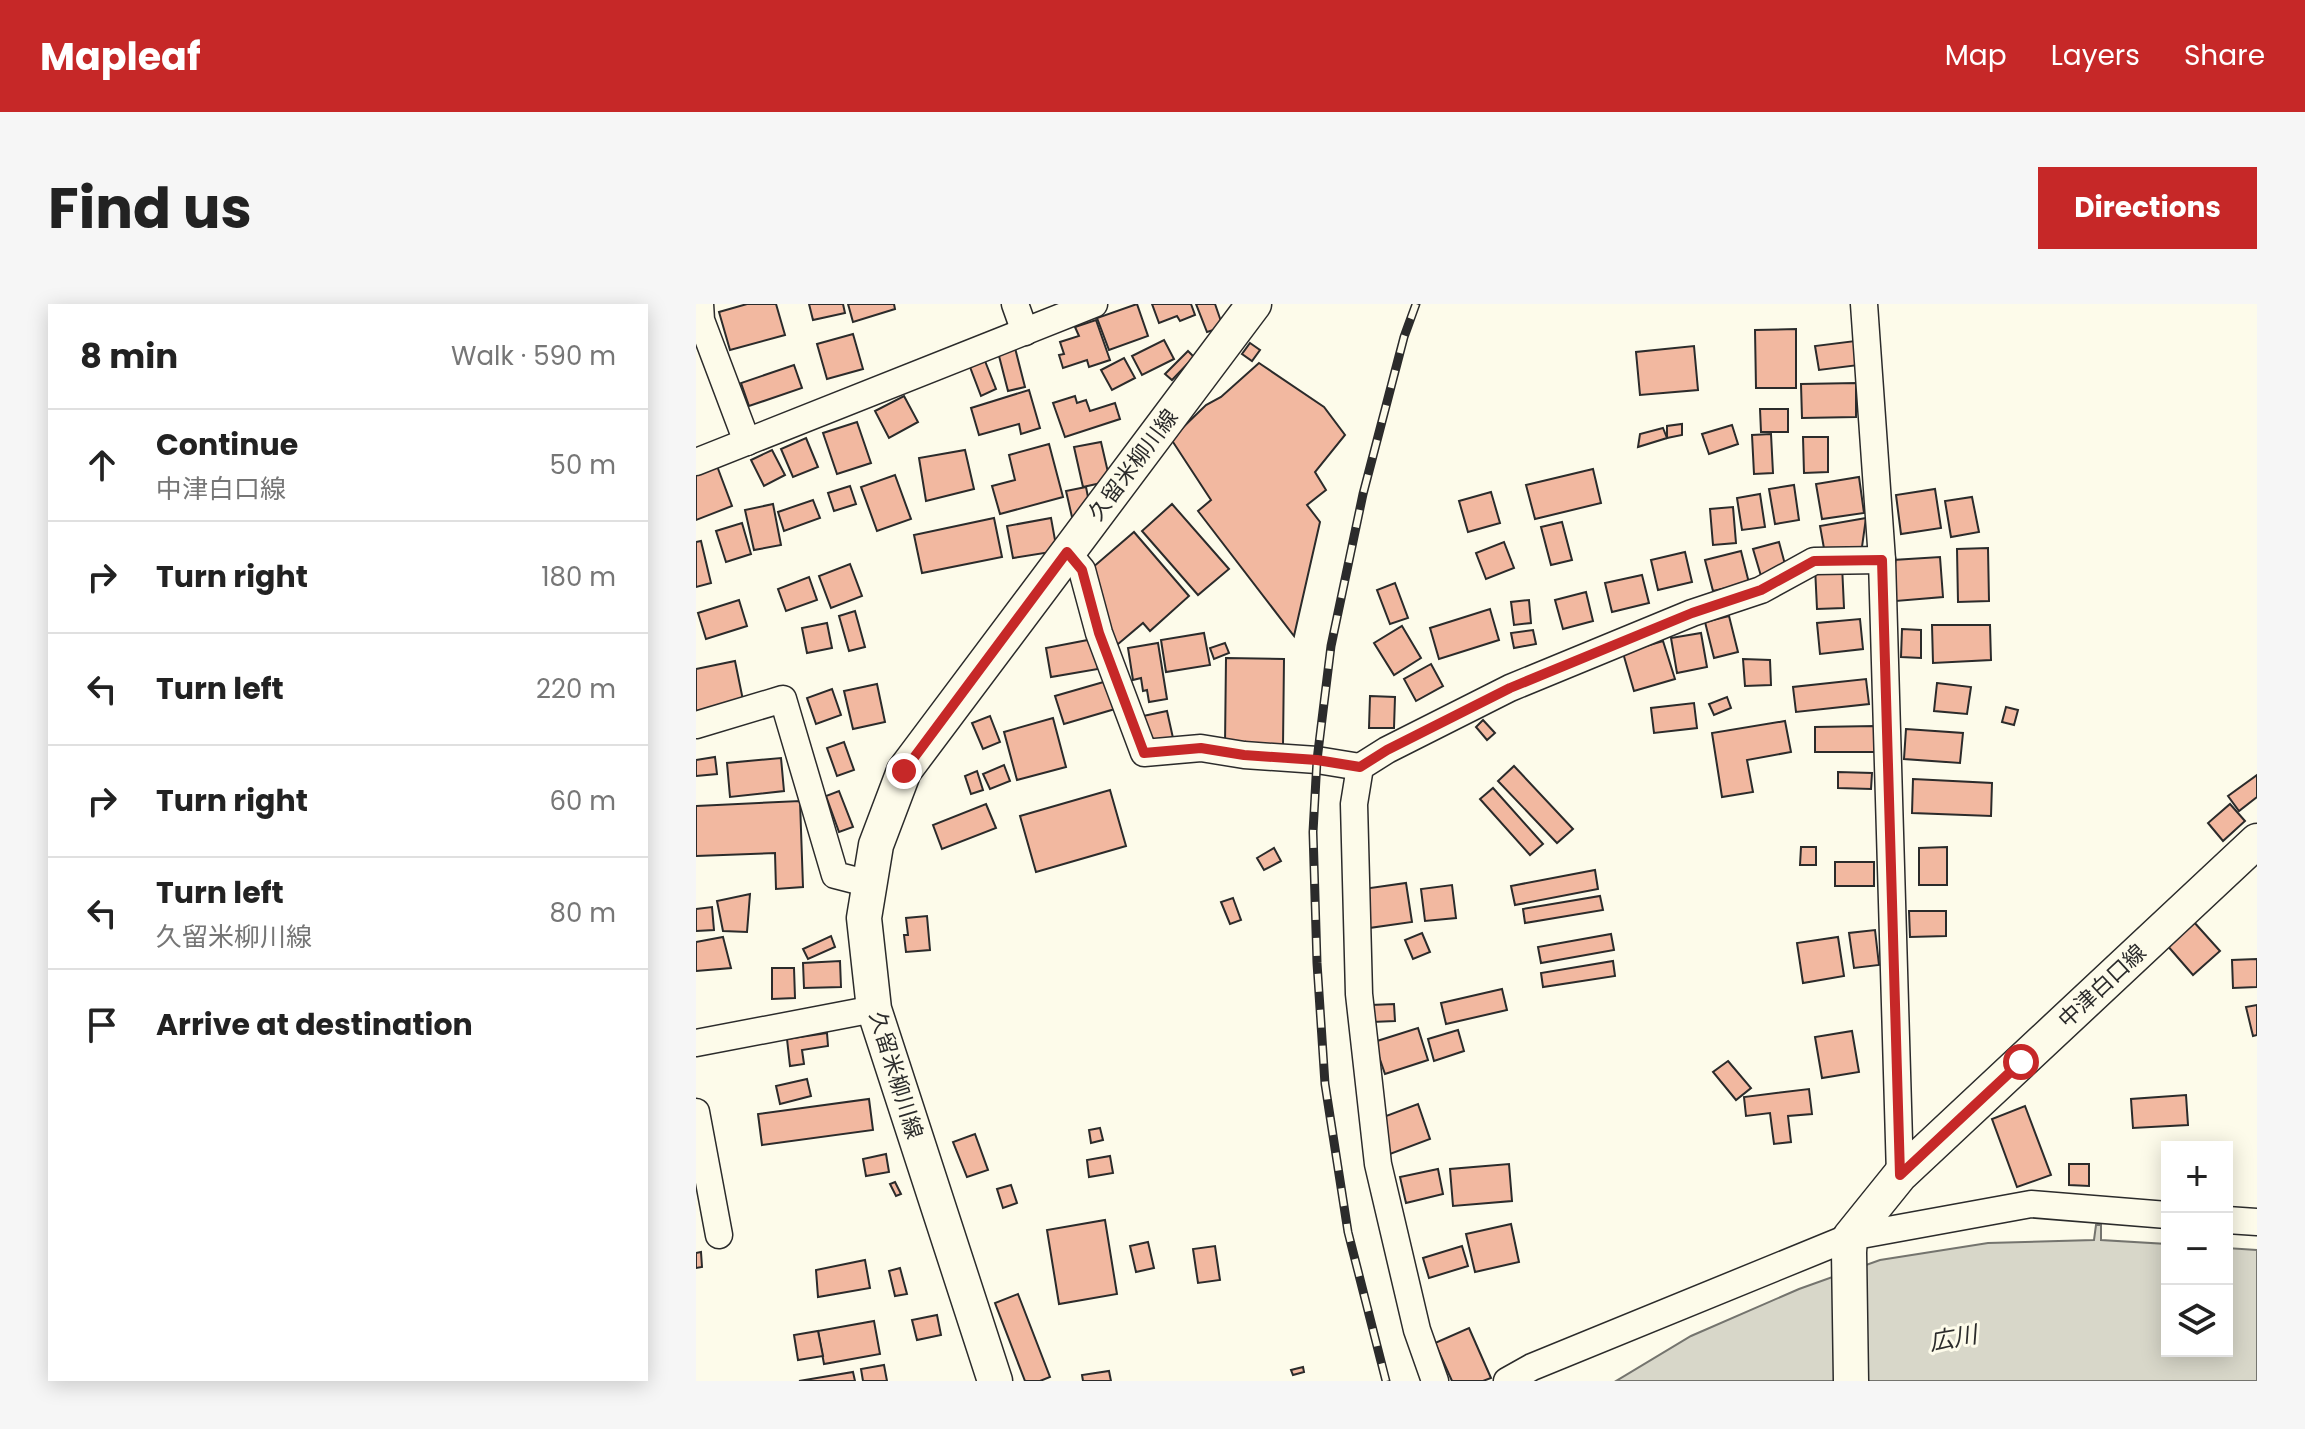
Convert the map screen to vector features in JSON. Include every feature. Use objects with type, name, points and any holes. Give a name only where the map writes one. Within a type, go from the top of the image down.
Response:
[{"type":"main road","name":"久留米柳川線","points":[[995,1381],[874,1009],[864,918],[876,845],[904,771],[1254,304]]},
{"type":"main road","name":"中津白口線","points":[[1850,1244],[1900,1175],[2257,841]]},
{"type":"main road","points":[[1850,1244],[1851,1381]]},
{"type":"street","points":[[700,304],[701,320],[747,442]]},
{"type":"street","points":[[1015,304],[1025,332]]},
{"type":"street","points":[[696,462],[1094,304]]},
{"type":"street","points":[[1864,304],[1882,560],[1900,1175]]},
{"type":"street","points":[[1067,552],[1082,570],[1099,633],[1144,753],[1201,748],[1360,767],[1387,750],[1510,688],[1692,613],[1761,590],[1814,561],[1882,560]]},
{"type":"street","points":[[696,725],[783,699],[835,875],[870,884]]},
{"type":"street","points":[[1360,767],[1354,804],[1359,994],[1378,1164],[1417,1330],[1435,1381]]},
{"type":"street","points":[[696,1043],[874,1009]]},
{"type":"street","points":[[696,1112],[719,1235]]},
{"type":"street","points":[[1507,1381],[1532,1367],[1850,1244],[2031,1204],[2161,1215]]},
{"type":"street","points":[[2233,1220],[2257,1222]]},
{"type":"water","name":"広川","points":[[2096,1225],[2101,1225],[2101,1240],[2161,1244],[2161,1357],[2233,1357],[2233,1248],[2257,1250],[2257,1381],[1616,1381],[1691,1336],[1799,1289],[1880,1260],[1988,1243],[2094,1240]]},
{"type":"building","points":[[747,304],[776,304],[785,335],[730,350],[719,312]]},
{"type":"building","points":[[809,304],[843,304],[845,313],[813,320]]},
{"type":"building","points":[[848,304],[894,304],[895,309],[853,322]]},
{"type":"building","points":[[1137,304],[1148,336],[1109,350],[1097,318]]},
{"type":"building","points":[[1152,304],[1191,304],[1195,315],[1180,321],[1177,316],[1159,323]]},
{"type":"building","points":[[1196,304],[1215,304],[1223,327],[1207,332]]},
{"type":"building","points":[[1096,320],[1110,360],[1089,367],[1087,360],[1063,368],[1059,355],[1064,354],[1060,342],[1079,336],[1075,327]]},
{"type":"building","points":[[1796,329],[1796,388],[1756,388],[1755,330]]},
{"type":"building","points":[[853,334],[863,369],[827,379],[817,344]]},
{"type":"building","points":[[1164,340],[1174,359],[1142,375],[1132,356]]},
{"type":"building","points":[[1855,341],[1859,365],[1819,370],[1815,346]]},
{"type":"building","points":[[1250,343],[1260,350],[1252,361],[1242,354]]},
{"type":"building","points":[[1694,346],[1698,390],[1640,395],[1636,352]]},
{"type":"building","points":[[1015,348],[1025,387],[1008,391],[998,352]]},
{"type":"building","points":[[1188,351],[1194,357],[1172,380],[1165,374]]},
{"type":"building","points":[[1124,358],[1135,378],[1112,390],[1101,370]]},
{"type":"building","points":[[985,361],[996,389],[981,396],[970,367]]},
{"type":"building","points":[[1259,363],[1324,407],[1345,435],[1315,472],[1326,490],[1307,505],[1320,522],[1294,636],[1198,511],[1211,500],[1171,439],[1206,405],[1221,397]]},
{"type":"building","points":[[794,365],[802,388],[749,406],[741,383]]},
{"type":"building","points":[[1856,383],[1856,417],[1802,418],[1801,384]]},
{"type":"building","points":[[1029,390],[1040,428],[1021,434],[1019,424],[979,435],[971,408]]},
{"type":"building","points":[[904,396],[918,422],[889,438],[875,411]]},
{"type":"building","points":[[1075,396],[1077,403],[1086,400],[1090,411],[1115,403],[1120,419],[1065,437],[1053,403]]},
{"type":"building","points":[[1760,409],[1788,409],[1788,432],[1761,432]]},
{"type":"building","points":[[857,422],[871,463],[837,474],[823,433]]},
{"type":"building","points":[[1682,424],[1682,435],[1667,438],[1667,426]]},
{"type":"building","points":[[1732,425],[1738,444],[1709,454],[1702,434]]},
{"type":"building","points":[[1663,428],[1667,438],[1638,447],[1640,434]]},
{"type":"building","points":[[1771,434],[1773,473],[1754,474],[1752,435]]},
{"type":"building","points":[[1803,437],[1828,437],[1828,472],[1804,473]]},
{"type":"building","points":[[806,438],[818,467],[793,477],[781,449]]},
{"type":"building","points":[[1101,442],[1110,481],[1083,487],[1074,447]]},
{"type":"building","points":[[1049,444],[1063,497],[1000,514],[992,486],[1015,480],[1009,455]]},
{"type":"building","points":[[772,450],[785,475],[764,486],[751,460]]},
{"type":"building","points":[[965,450],[974,489],[926,501],[919,458]]},
{"type":"building","points":[[717,466],[732,506],[696,520],[696,474]]},
{"type":"building","points":[[1593,469],[1601,503],[1535,519],[1526,485]]},
{"type":"building","points":[[895,475],[911,519],[877,531],[861,487]]},
{"type":"building","points":[[1859,477],[1864,513],[1822,519],[1816,484]]},
{"type":"building","points":[[1794,485],[1799,520],[1775,524],[1769,489]]},
{"type":"building","points":[[850,486],[856,504],[834,511],[828,493]]},
{"type":"building","points":[[1086,487],[1091,512],[1072,517],[1066,491]]},
{"type":"building","points":[[1935,489],[1941,528],[1901,534],[1896,495]]},
{"type":"building","points":[[1491,492],[1500,523],[1468,532],[1459,501]]},
{"type":"building","points":[[1760,494],[1765,527],[1742,530],[1737,498]]},
{"type":"building","points":[[1972,497],[1979,532],[1951,537],[1945,501]]},
{"type":"building","points":[[813,500],[820,518],[784,531],[778,512]]},
{"type":"building","points":[[773,504],[781,545],[754,550],[745,510]]},
{"type":"building","points":[[1172,504],[1229,569],[1198,595],[1142,531]]},
{"type":"building","points":[[1733,507],[1736,543],[1713,545],[1710,509]]},
{"type":"building","points":[[994,518],[1002,557],[922,573],[914,535]]},
{"type":"building","points":[[1051,518],[1057,551],[1013,558],[1007,526]]},
{"type":"building","points":[[1866,518],[1862,547],[1825,554],[1820,526]]},
{"type":"building","points":[[1562,522],[1572,560],[1551,565],[1541,527]]},
{"type":"building","points":[[742,523],[751,554],[726,562],[716,531]]},
{"type":"building","points":[[1134,532],[1189,596],[1150,631],[1143,623],[1111,650],[1092,568]]},
{"type":"building","points":[[701,541],[711,583],[696,587],[696,542]]},
{"type":"building","points":[[1504,542],[1514,568],[1486,579],[1476,553]]},
{"type":"building","points":[[1779,542],[1786,568],[1761,576],[1753,549]]},
{"type":"building","points":[[1988,548],[1989,601],[1958,602],[1957,549]]},
{"type":"building","points":[[1741,551],[1749,583],[1713,591],[1705,560]]},
{"type":"building","points":[[1685,552],[1692,582],[1658,590],[1651,560]]},
{"type":"building","points":[[1940,557],[1943,597],[1896,601],[1893,560]]},
{"type":"building","points":[[850,564],[862,596],[831,608],[819,576]]},
{"type":"building","points":[[1842,565],[1844,608],[1817,609],[1815,567]]},
{"type":"building","points":[[1642,575],[1649,603],[1612,612],[1605,583]]},
{"type":"building","points":[[809,577],[817,600],[786,611],[778,589]]},
{"type":"building","points":[[1395,583],[1408,618],[1390,624],[1377,590]]},
{"type":"building","points":[[1586,592],[1593,621],[1563,629],[1555,600]]},
{"type":"building","points":[[739,600],[747,626],[706,639],[698,613]]},
{"type":"building","points":[[1529,600],[1531,623],[1514,625],[1511,602]]},
{"type":"building","points":[[1490,609],[1499,640],[1439,659],[1430,628]]},
{"type":"building","points":[[855,611],[865,647],[849,651],[839,616]]},
{"type":"building","points":[[1729,616],[1738,652],[1714,658],[1705,622]]},
{"type":"building","points":[[1860,619],[1863,649],[1820,654],[1817,623]]},
{"type":"building","points":[[827,623],[832,648],[807,653],[802,628]]},
{"type":"building","points":[[1932,625],[1990,625],[1991,660],[1933,663]]},
{"type":"building","points":[[1402,626],[1421,658],[1394,675],[1374,643]]},
{"type":"building","points":[[1902,629],[1921,630],[1921,658],[1901,657]]},
{"type":"building","points":[[1533,630],[1536,644],[1514,648],[1511,633]]},
{"type":"building","points":[[1204,633],[1210,665],[1166,672],[1161,640]]},
{"type":"building","points":[[1701,633],[1707,667],[1677,673],[1671,638]]},
{"type":"building","points":[[1093,639],[1098,669],[1051,677],[1046,648]]},
{"type":"building","points":[[1663,641],[1675,679],[1634,691],[1623,653]]},
{"type":"building","points":[[1158,643],[1167,699],[1149,702],[1141,678],[1133,680],[1128,648]]},
{"type":"building","points":[[1225,643],[1229,653],[1214,659],[1210,648]]},
{"type":"building","points":[[1226,658],[1284,659],[1283,746],[1225,745]]},
{"type":"building","points":[[1743,659],[1770,660],[1771,685],[1745,686]]},
{"type":"building","points":[[735,661],[744,705],[696,716],[696,669]]},
{"type":"building","points":[[1431,664],[1443,686],[1416,701],[1404,679]]},
{"type":"building","points":[[1866,679],[1869,704],[1796,712],[1793,687]]},
{"type":"building","points":[[1107,681],[1115,709],[1064,724],[1055,696]]},
{"type":"building","points":[[1937,683],[1971,687],[1967,714],[1934,711]]},
{"type":"building","points":[[877,684],[885,722],[853,729],[844,691]]},
{"type":"building","points":[[832,689],[841,715],[816,724],[807,698]]},
{"type":"building","points":[[1370,696],[1395,697],[1394,728],[1369,728]]},
{"type":"building","points":[[1727,697],[1731,708],[1714,715],[1709,704]]},
{"type":"building","points":[[1694,703],[1697,728],[1654,733],[1651,708]]},
{"type":"building","points":[[2006,707],[2018,710],[2014,725],[2002,722]]},
{"type":"building","points":[[1167,711],[1173,738],[1149,743],[1143,716]]},
{"type":"building","points":[[990,716],[1000,742],[983,749],[972,723]]},
{"type":"building","points":[[1053,718],[1066,767],[1017,780],[1004,732]]},
{"type":"building","points":[[1483,720],[1495,733],[1487,740],[1476,727]]},
{"type":"building","points":[[1785,721],[1791,752],[1747,760],[1753,792],[1722,797],[1712,733]]},
{"type":"building","points":[[1875,726],[1875,752],[1815,752],[1815,727]]},
{"type":"building","points":[[1906,729],[1963,733],[1960,763],[1904,759]]},
{"type":"building","points":[[844,742],[854,770],[837,776],[827,748]]},
{"type":"building","points":[[715,757],[717,774],[696,776],[696,760]]},
{"type":"building","points":[[781,758],[784,791],[730,797],[727,763]]},
{"type":"building","points":[[1004,765],[1010,781],[990,789],[983,774]]},
{"type":"building","points":[[1514,766],[1573,829],[1557,843],[1498,781]]},
{"type":"building","points":[[977,771],[983,790],[971,794],[965,776]]},
{"type":"building","points":[[1838,772],[1872,773],[1871,789],[1838,788]]},
{"type":"building","points":[[2257,775],[2257,797],[2239,811],[2228,796]]},
{"type":"building","points":[[1913,779],[1992,783],[1991,816],[1912,813]]},
{"type":"building","points":[[1493,788],[1543,844],[1530,855],[1480,799]]},
{"type":"building","points":[[1110,790],[1126,846],[1036,872],[1020,816]]},
{"type":"building","points":[[839,791],[853,827],[839,832],[826,796]]},
{"type":"building","points":[[800,801],[803,887],[776,889],[775,853],[696,856],[696,806]]},
{"type":"building","points":[[986,804],[996,828],[942,849],[933,825]]},
{"type":"building","points":[[2230,804],[2245,821],[2223,841],[2208,823]]},
{"type":"building","points":[[1801,847],[1816,847],[1816,865],[1800,865]]},
{"type":"building","points":[[1947,847],[1947,885],[1919,885],[1919,848]]},
{"type":"building","points":[[1274,848],[1281,861],[1264,870],[1257,858]]},
{"type":"building","points":[[1835,862],[1874,862],[1874,886],[1835,886]]},
{"type":"building","points":[[1595,870],[1598,889],[1515,905],[1511,886]]},
{"type":"building","points":[[1406,883],[1412,922],[1369,928],[1363,889]]},
{"type":"building","points":[[1452,885],[1456,918],[1425,921],[1421,889]]},
{"type":"building","points":[[750,894],[747,932],[723,931],[717,901]]},
{"type":"building","points":[[1600,896],[1603,910],[1525,923],[1523,909]]},
{"type":"building","points":[[1233,898],[1241,920],[1230,924],[1221,902]]},
{"type":"building","points":[[712,907],[714,930],[696,931],[696,909]]},
{"type":"building","points":[[1909,911],[1946,911],[1946,936],[1910,937]]},
{"type":"building","points":[[927,916],[930,950],[906,952],[906,918]]},
{"type":"building","points":[[2193,921],[2220,951],[2193,975],[2166,944]]},
{"type":"building","points":[[1875,930],[1879,965],[1854,968],[1849,933]]},
{"type":"building","points":[[1422,933],[1430,952],[1413,959],[1405,940]]},
{"type":"building","points":[[1611,934],[1614,950],[1541,963],[1538,947]]},
{"type":"building","points":[[831,936],[835,947],[808,959],[803,949]]},
{"type":"building","points":[[723,937],[731,968],[696,971],[696,942]]},
{"type":"building","points":[[1838,937],[1844,976],[1803,983],[1797,943]]},
{"type":"building","points":[[2257,959],[2257,987],[2233,988],[2232,960]]},
{"type":"building","points":[[840,961],[841,987],[804,988],[803,963]]},
{"type":"building","points":[[1613,961],[1615,976],[1543,987],[1541,973]]},
{"type":"building","points":[[772,968],[794,968],[795,998],[772,999]]},
{"type":"building","points":[[1502,989],[1507,1010],[1446,1024],[1441,1003]]},
{"type":"building","points":[[1394,1004],[1395,1021],[1372,1022],[1371,1005]]},
{"type":"building","points":[[2257,1005],[2257,1035],[2253,1036],[2246,1007]]},
{"type":"building","points":[[1418,1028],[1428,1060],[1385,1074],[1374,1042]]},
{"type":"building","points":[[1458,1030],[1464,1051],[1434,1061],[1428,1039]]},
{"type":"building","points":[[1852,1031],[1859,1072],[1822,1078],[1815,1037]]},
{"type":"building","points":[[827,1033],[828,1046],[802,1050],[804,1064],[790,1066],[787,1039]]},
{"type":"building","points":[[1728,1061],[1751,1088],[1736,1100],[1713,1072]]},
{"type":"building","points":[[807,1079],[811,1096],[780,1104],[776,1086]]},
{"type":"building","points":[[1809,1089],[1812,1114],[1788,1116],[1791,1142],[1774,1144],[1770,1113],[1746,1116],[1744,1097]]},
{"type":"building","points":[[2186,1095],[2188,1125],[2133,1128],[2131,1099]]},
{"type":"building","points":[[869,1099],[873,1130],[762,1145],[758,1114]]},
{"type":"building","points":[[1418,1104],[1430,1139],[1390,1154],[1378,1119]]},
{"type":"building","points":[[2025,1106],[2051,1175],[2017,1187],[1992,1119]]},
{"type":"building","points":[[1100,1128],[1103,1140],[1091,1143],[1089,1130]]},
{"type":"building","points":[[975,1134],[988,1170],[967,1177],[953,1142]]},
{"type":"building","points":[[886,1154],[889,1172],[866,1176],[863,1159]]},
{"type":"building","points":[[1110,1156],[1113,1173],[1089,1177],[1087,1160]]},
{"type":"building","points":[[1509,1164],[1512,1201],[1453,1206],[1450,1169]]},
{"type":"building","points":[[2069,1164],[2089,1164],[2089,1186],[2069,1185]]},
{"type":"building","points":[[1438,1169],[1443,1194],[1406,1203],[1400,1177]]},
{"type":"building","points":[[895,1182],[901,1194],[896,1196],[890,1184]]},
{"type":"building","points":[[1011,1185],[1017,1203],[1003,1208],[997,1189]]},
{"type":"building","points":[[1105,1220],[1117,1294],[1059,1304],[1047,1230]]},
{"type":"building","points":[[1511,1224],[1519,1262],[1475,1272],[1466,1234]]},
{"type":"building","points":[[1148,1242],[1154,1268],[1136,1272],[1130,1246]]},
{"type":"building","points":[[1215,1246],[1220,1280],[1198,1283],[1193,1249]]},
{"type":"building","points":[[1462,1246],[1468,1266],[1429,1278],[1423,1258]]},
{"type":"building","points":[[701,1252],[702,1267],[696,1268],[696,1253]]},
{"type":"building","points":[[865,1260],[870,1288],[818,1297],[816,1270]]},
{"type":"building","points":[[900,1268],[907,1294],[895,1296],[889,1271]]},
{"type":"building","points":[[1018,1294],[1050,1377],[1040,1381],[1025,1381],[995,1303]]},
{"type":"building","points":[[937,1315],[941,1335],[917,1340],[912,1320]]},
{"type":"building","points":[[874,1321],[880,1354],[824,1364],[818,1331]]},
{"type":"building","points":[[1469,1328],[1491,1378],[1452,1381],[1435,1343]]},
{"type":"building","points":[[818,1331],[823,1356],[798,1360],[794,1335]]},
{"type":"building","points":[[884,1365],[887,1381],[863,1381],[861,1369]]},
{"type":"building","points":[[1303,1367],[1304,1372],[1293,1375],[1291,1370]]},
{"type":"building","points":[[1109,1371],[1111,1381],[1083,1381],[1082,1375]]},
{"type":"building","points":[[853,1372],[855,1381],[799,1381]]},
{"type":"railway","points":[[1386,1381],[1348,1232],[1325,1084],[1313,832],[1317,760],[1331,646],[1363,494],[1404,337],[1416,304]]},
{"type":"route","points":[[904,771],[1067,552],[1082,570],[1099,633],[1144,753],[1201,748],[1360,767],[1387,750],[1510,688],[1692,613],[1761,590],[1814,561],[1882,560],[1900,1175],[2021,1062]]}]
